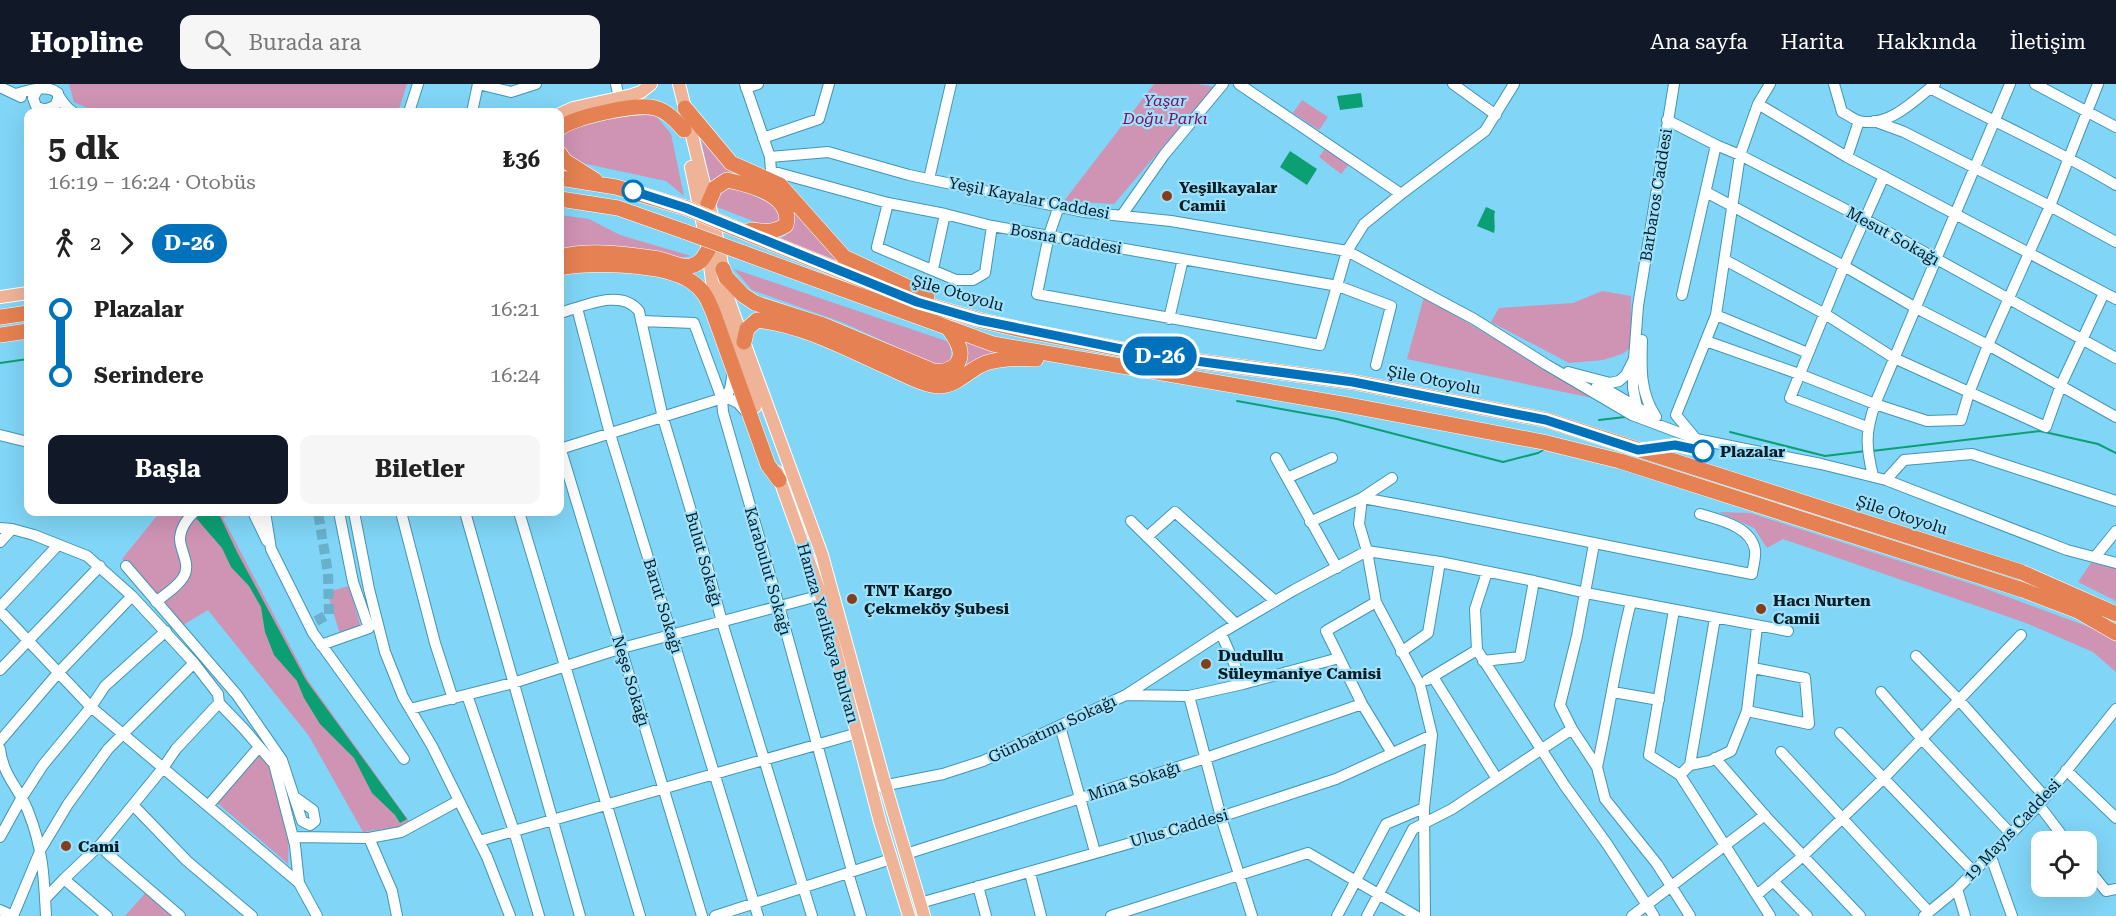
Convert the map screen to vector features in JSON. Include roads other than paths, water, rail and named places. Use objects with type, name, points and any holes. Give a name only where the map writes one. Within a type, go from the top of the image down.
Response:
[{"type":"highway","points":[[564,126],[572,121],[647,106],[663,111],[684,130]]},
{"type":"highway","points":[[685,108],[731,163],[780,185],[844,257],[979,320]]},
{"type":"highway","points":[[564,158],[571,165],[603,184]]},
{"type":"highway","points":[[564,177],[603,184]]},
{"type":"highway","points":[[708,204],[715,189],[727,180],[774,196],[787,210],[786,225],[775,231],[734,228]]},
{"type":"highway","name":"Şile Otoyolu","points":[[603,184],[686,208],[917,302],[979,320],[1151,355],[1353,382],[1546,420],[2020,572],[2116,614]]},
{"type":"highway","name":"Şile Otoyolu","points":[[564,200],[618,208],[993,344],[1493,432],[1620,461],[2023,590],[2078,611],[2116,633]]},
{"type":"highway","points":[[564,256],[600,254],[650,258],[693,266],[701,261],[708,250]]},
{"type":"highway","points":[[564,268],[608,265],[674,273],[691,282],[707,297],[768,465],[779,480]]},
{"type":"highway","points":[[723,269],[726,277],[743,295],[755,303],[823,325],[941,372],[952,368],[959,361],[958,343],[948,329]]},
{"type":"highway","points":[[0,317],[24,314]]},
{"type":"highway","points":[[744,342],[747,329],[757,320],[780,324],[830,340],[926,382],[941,386],[956,381],[989,362],[1020,358],[1105,364]]},
{"type":"highway","points":[[0,335],[24,332]]},
{"type":"main road","points":[[564,112],[641,92],[651,84]]},
{"type":"main road","name":"Hamza Yerlikaya Bulvarı","points":[[671,84],[684,130],[712,281],[779,480],[806,549],[827,593],[924,916]]},
{"type":"main road","name":"Hamza Yerlikaya Bulvarı","points":[[679,84],[729,301],[822,555],[827,593],[856,734],[909,916]]},
{"type":"main road","points":[[0,297],[24,294]]},
{"type":"street","points":[[410,108],[418,84]]},
{"type":"street","points":[[473,108],[478,84],[511,93],[536,84]]},
{"type":"street","points":[[616,84],[619,99]]},
{"type":"street","points":[[746,86],[758,84]]},
{"type":"street","points":[[763,138],[819,119],[829,84]]},
{"type":"street","points":[[929,179],[951,84]]},
{"type":"street","points":[[1122,215],[1164,155],[1223,84]]},
{"type":"street","points":[[1239,84],[1401,194]]},
{"type":"street","points":[[1453,84],[1496,115]]},
{"type":"street","points":[[1059,206],[1049,235],[1036,294],[1320,345],[1347,251],[1364,224],[1485,131],[1514,84]]},
{"type":"street","name":"Barbaros Caddesi","points":[[1638,306],[1674,84]]},
{"type":"street","points":[[1696,439],[1676,415],[1716,315],[1740,155],[1758,104],[1770,84]]},
{"type":"street","points":[[1834,84],[1842,112],[1859,121],[1874,121],[1892,117],[1933,86],[1994,122],[2068,157],[2116,185]]},
{"type":"street","points":[[1873,476],[1868,450],[1867,426],[1893,358],[1957,214],[2010,84]]},
{"type":"street","points":[[2035,84],[2116,127]]},
{"type":"street","points":[[1706,342],[1927,421],[1961,420],[1988,345],[2050,206],[2098,84]]},
{"type":"street","points":[[40,86],[33,98],[41,108]]},
{"type":"street","points":[[0,87],[16,89],[50,86],[57,89],[64,105],[68,108]]},
{"type":"street","name":"Bosna Caddesi","points":[[746,86],[770,157],[771,171],[888,203],[992,226],[1338,286],[1391,306],[1376,365]]},
{"type":"street","points":[[16,89],[40,108]]},
{"type":"street","points":[[53,108],[57,103],[57,89]]},
{"type":"street","points":[[1758,104],[1847,157],[2116,299]]},
{"type":"street","name":"Mesut Sokağı","points":[[1667,120],[1866,220],[2008,301],[2116,358]]},
{"type":"street","points":[[1847,157],[1859,121]]},
{"type":"street","points":[[1874,121],[1904,132],[2116,242]]},
{"type":"street","points":[[1682,295],[1716,145]]},
{"type":"street","name":"Yeşil Kayalar Caddesi","points":[[770,157],[828,152],[929,179],[1084,212],[1171,221],[1347,251],[1474,319],[1547,366],[1590,385]]},
{"type":"street","points":[[1867,426],[1790,398],[1884,176]]},
{"type":"street","points":[[1706,192],[2116,417]]},
{"type":"street","points":[[888,203],[878,247],[956,280],[973,280],[985,273],[992,226]]},
{"type":"street","points":[[933,269],[945,214]]},
{"type":"street","points":[[1169,319],[1183,258]]},
{"type":"street","points":[[1725,260],[1825,314],[1893,358],[2046,427],[2061,385],[2104,293]]},
{"type":"street","name":"Bulut Sokağı","points":[[564,312],[606,300],[620,299],[632,302],[639,311],[663,418],[722,622],[812,916]]},
{"type":"street","points":[[1634,408],[1634,359],[1638,306]]},
{"type":"street","points":[[1638,306],[1642,320],[1643,387],[1656,418]]},
{"type":"street","name":"Barut Sokağı","points":[[577,308],[610,434],[758,916]]},
{"type":"street","points":[[1716,315],[1808,353]]},
{"type":"street","name":"Karabulut Sokağı","points":[[641,321],[694,323],[724,398],[723,412],[818,745],[861,916]]},
{"type":"street","points":[[1590,385],[1619,381],[1626,375],[1634,359]]},
{"type":"street","points":[[724,398],[733,381],[733,369]]},
{"type":"street","points":[[1590,385],[1696,439],[1873,476],[2057,546],[2116,563]]},
{"type":"street","points":[[1634,408],[1643,387]]},
{"type":"street","points":[[564,448],[724,398],[738,403],[751,419]]},
{"type":"street","points":[[1634,408],[1681,428],[1696,439]]},
{"type":"street","points":[[0,435],[24,441]]},
{"type":"street","points":[[1886,480],[1904,460],[1972,454],[2116,501]]},
{"type":"street","points":[[1276,458],[1337,568]]},
{"type":"street","points":[[1287,478],[1332,458]]},
{"type":"street","name":"Neşe Sokağı","points":[[564,462],[702,916]]},
{"type":"street","points":[[1310,522],[1362,498],[1392,478]]},
{"type":"street","points":[[1362,498],[1469,517],[1752,574],[1755,550],[1748,537],[1729,523],[1700,514]]},
{"type":"street","points":[[1362,498],[1359,524],[1367,551],[1376,602],[1420,685],[1432,735],[1424,808],[1425,916]]},
{"type":"street","points":[[1147,537],[1175,512],[1275,602]]},
{"type":"street","points":[[156,602],[182,579],[186,563],[180,538],[184,526],[191,516]]},
{"type":"street","points":[[255,516],[313,623],[321,645],[404,759]]},
{"type":"street","points":[[266,516],[272,549]]},
{"type":"street","points":[[321,645],[369,628],[353,582],[340,516]]},
{"type":"street","points":[[355,516],[369,589],[385,652],[410,709],[432,746],[487,857],[510,916]]},
{"type":"street","points":[[402,516],[435,643],[453,699]]},
{"type":"street","points":[[466,516],[580,916]]},
{"type":"street","points":[[520,516],[640,916]]},
{"type":"street","points":[[1131,521],[1236,624]]},
{"type":"street","points":[[0,528],[34,535],[87,556],[132,596],[194,663],[218,694],[219,703],[274,764],[293,837],[299,883]]},
{"type":"street","points":[[0,542],[12,529]]},
{"type":"street","points":[[2095,557],[2116,531]]},
{"type":"street","points":[[1594,544],[1577,636],[1560,705],[1572,729],[1597,767],[1605,799],[1657,864],[1690,916]]},
{"type":"street","points":[[58,545],[0,609],[91,707],[299,883],[317,916]]},
{"type":"street","points":[[1126,695],[1236,624],[1367,551],[1440,562],[1757,627],[1788,631]]},
{"type":"street","points":[[1401,652],[1428,633],[1440,562]]},
{"type":"street","points":[[0,670],[100,566]]},
{"type":"street","points":[[126,567],[243,704],[282,759],[295,798]]},
{"type":"street","points":[[1487,572],[1475,609],[1477,650],[1564,786],[1627,873],[1654,916]]},
{"type":"street","points":[[1483,661],[1520,657],[1534,581]]},
{"type":"street","points":[[410,709],[513,682],[622,648],[827,593]]},
{"type":"street","points":[[0,741],[58,673],[132,596]]},
{"type":"street","points":[[1376,602],[1326,631],[1362,704],[1392,753]]},
{"type":"street","points":[[1597,767],[1613,692],[1620,644],[1631,602]]},
{"type":"street","points":[[1674,610],[1649,755],[1680,775],[1770,916]]},
{"type":"street","points":[[1690,765],[1715,618]]},
{"type":"street","points":[[1680,775],[1690,765],[1715,758],[1731,750],[1747,711],[1757,627]]},
{"type":"street","points":[[0,837],[43,765],[91,707],[105,686],[166,631]]},
{"type":"street","points":[[1221,633],[1243,684]]},
{"type":"street","points":[[1758,894],[1803,856],[1884,778],[2021,635]]},
{"type":"street","points":[[1420,685],[1477,650]]},
{"type":"street","points":[[1916,656],[1959,700],[2042,801],[2060,831]]},
{"type":"street","name":"Günbatımı Sokağı","points":[[871,789],[943,774],[983,761],[1126,695],[1189,696],[1339,658]]},
{"type":"street","points":[[0,910],[13,916],[41,849],[68,804],[108,749],[194,663]]},
{"type":"street","points":[[1747,711],[1809,724],[1805,678],[1753,668]]},
{"type":"street","points":[[1433,677],[1497,779]]},
{"type":"street","points":[[1613,692],[1659,700]]},
{"type":"street","points":[[1881,692],[2010,833]]},
{"type":"street","points":[[356,693],[374,707],[400,743]]},
{"type":"street","points":[[467,695],[514,831],[539,916]]},
{"type":"street","points":[[1189,696],[1221,817],[1252,916]]},
{"type":"street","points":[[45,899],[101,844],[176,749],[219,703]]},
{"type":"street","name":"Mina Sokağı","points":[[906,854],[1206,758],[1362,704]]},
{"type":"street","name":"19 Mayıs Caddesi","points":[[1926,914],[1957,889],[2042,801],[2114,716]]},
{"type":"street","points":[[1060,726],[1095,852]]},
{"type":"street","points":[[1366,916],[1413,829],[1452,809],[1572,729]]},
{"type":"street","points":[[479,841],[870,730]]},
{"type":"street","points":[[1840,733],[1973,871]]},
{"type":"street","name":"Ulus Caddesi","points":[[920,903],[1221,817],[1336,780],[1432,735]]},
{"type":"street","points":[[208,806],[260,747]]},
{"type":"street","points":[[0,749],[2,765],[28,810],[41,849],[46,916]]},
{"type":"street","points":[[1781,752],[1926,914]]},
{"type":"street","points":[[1715,758],[1860,916]]},
{"type":"street","points":[[2066,770],[2116,818]]},
{"type":"street","points":[[293,837],[369,838],[401,832],[458,801]]},
{"type":"street","points":[[133,805],[187,861],[252,916]]},
{"type":"street","points":[[1337,916],[1386,824],[1424,808]]},
{"type":"street","points":[[1632,916],[1765,815]]},
{"type":"street","points":[[369,838],[392,891],[397,916]]},
{"type":"street","points":[[101,844],[107,853],[180,916]]},
{"type":"street","points":[[1111,916],[1308,853],[1416,916]]},
{"type":"street","points":[[1990,854],[2012,916]]},
{"type":"street","points":[[715,916],[891,859]]},
{"type":"street","points":[[1030,873],[1041,916]]},
{"type":"street","points":[[64,879],[107,916]]},
{"type":"street","points":[[2097,880],[2106,891],[2116,889]]},
{"type":"street","points":[[1774,882],[1807,916]]},
{"type":"street","points":[[978,886],[986,916]]},
{"type":"street","points":[[1957,889],[1965,916]]},
{"type":"waterway","points":[[0,363],[24,360]]},
{"type":"waterway","points":[[1237,401],[1337,419],[1503,462],[1545,449]]},
{"type":"waterway","points":[[1599,420],[1625,417]]},
{"type":"waterway","points":[[1872,451],[2040,431],[2098,444],[2116,453]]},
{"type":"waterway","points":[[1730,432],[1825,456],[1866,451]]},
{"type":"tunnel","points":[[316,621],[329,614],[328,573],[319,516]]},
{"type":"place","name":"Yeşilkayalar Camii","points":[[1167,196]]},
{"type":"place","name":"Plazalar","points":[[1703,451]]},
{"type":"place","name":"TNT Kargo Çekmeköy Şubesi","points":[[852,599]]},
{"type":"place","name":"Hacı Nurten Camii","points":[[1761,609]]},
{"type":"place","name":"Dudullu Süleymaniye Camisi","points":[[1206,664]]},
{"type":"place","name":"Cami","points":[[66,846]]},
{"type":"park label","name":"Yaşar Doğu Parkı","points":[[1165,109]]}]
